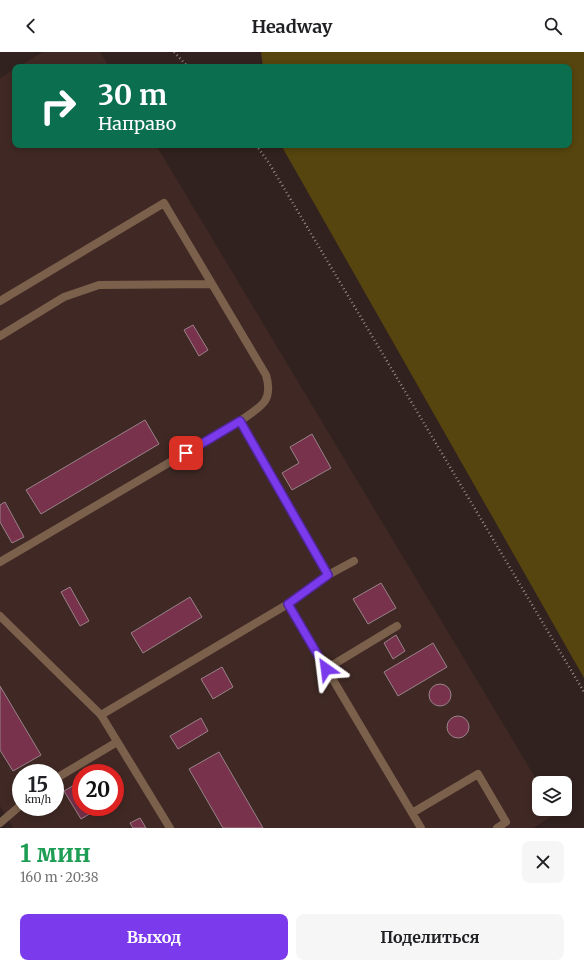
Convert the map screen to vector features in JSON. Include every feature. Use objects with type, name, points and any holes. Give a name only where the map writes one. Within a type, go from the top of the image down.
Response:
[{"type":"lane","points":[[0,301],[164,204],[266,375],[270,388],[265,403],[240,421],[0,562]]},
{"type":"lane","points":[[0,336],[64,297],[99,285],[211,284]]},
{"type":"lane","points":[[240,421],[328,575]]},
{"type":"lane","points":[[101,715],[288,604],[328,575],[354,561]]},
{"type":"lane","points":[[288,604],[421,828]]},
{"type":"lane","points":[[0,616],[101,715],[170,828]]},
{"type":"lane","points":[[326,669],[397,626]]},
{"type":"lane","points":[[64,774],[117,742]]},
{"type":"lane","points":[[412,813],[478,774],[506,822],[497,828]]},
{"type":"lane","points":[[0,823],[12,813]]},
{"type":"path","points":[[174,52],[185,64]]},
{"type":"path","points":[[258,148],[273,170],[584,692]]},
{"type":"shaded area","points":[[43,52],[100,52],[107,64],[23,64]]},
{"type":"shaded area","points":[[261,52],[584,52],[584,678],[283,148],[572,148],[572,64],[263,64]]},
{"type":"shaded area","points":[[12,71],[12,148],[158,148],[534,776],[532,776],[532,816],[552,816],[533,828],[13,828],[0,806],[0,78]]},
{"type":"building","points":[[193,325],[208,350],[199,356],[184,330]]},
{"type":"building","points":[[145,420],[159,444],[41,514],[26,490]]},
{"type":"building","points":[[312,434],[331,468],[292,490],[282,473],[299,463],[290,447]]},
{"type":"building","points":[[5,502],[24,537],[12,543],[0,522],[0,505]]},
{"type":"building","points":[[381,583],[396,608],[368,624],[353,599]]},
{"type":"building","points":[[70,587],[89,621],[80,626],[61,592]]},
{"type":"building","points":[[190,597],[202,617],[143,653],[131,633]]},
{"type":"building","points":[[396,635],[405,651],[393,659],[384,643]]},
{"type":"building","points":[[433,643],[447,667],[398,696],[384,672]]},
{"type":"building","points":[[222,667],[233,687],[213,699],[201,679]]},
{"type":"building","points":[[440,684],[448,687],[451,695],[448,703],[440,706],[432,703],[429,695],[432,687]]},
{"type":"building","points":[[0,686],[41,755],[25,764],[12,764],[12,769],[0,750]]},
{"type":"building","points":[[458,716],[466,719],[469,727],[466,735],[458,738],[450,735],[447,727],[450,719]]},
{"type":"building","points":[[201,718],[208,731],[178,749],[170,736]]},
{"type":"building","points":[[219,752],[263,828],[223,828],[189,769]]},
{"type":"building","points":[[72,786],[72,804],[64,791]]},
{"type":"building","points":[[79,816],[86,816],[81,819]]},
{"type":"building","points":[[140,818],[146,828],[133,828],[130,823]]},
{"type":"route","points":[[186,453],[240,421],[328,575],[288,604],[326,669]]}]
